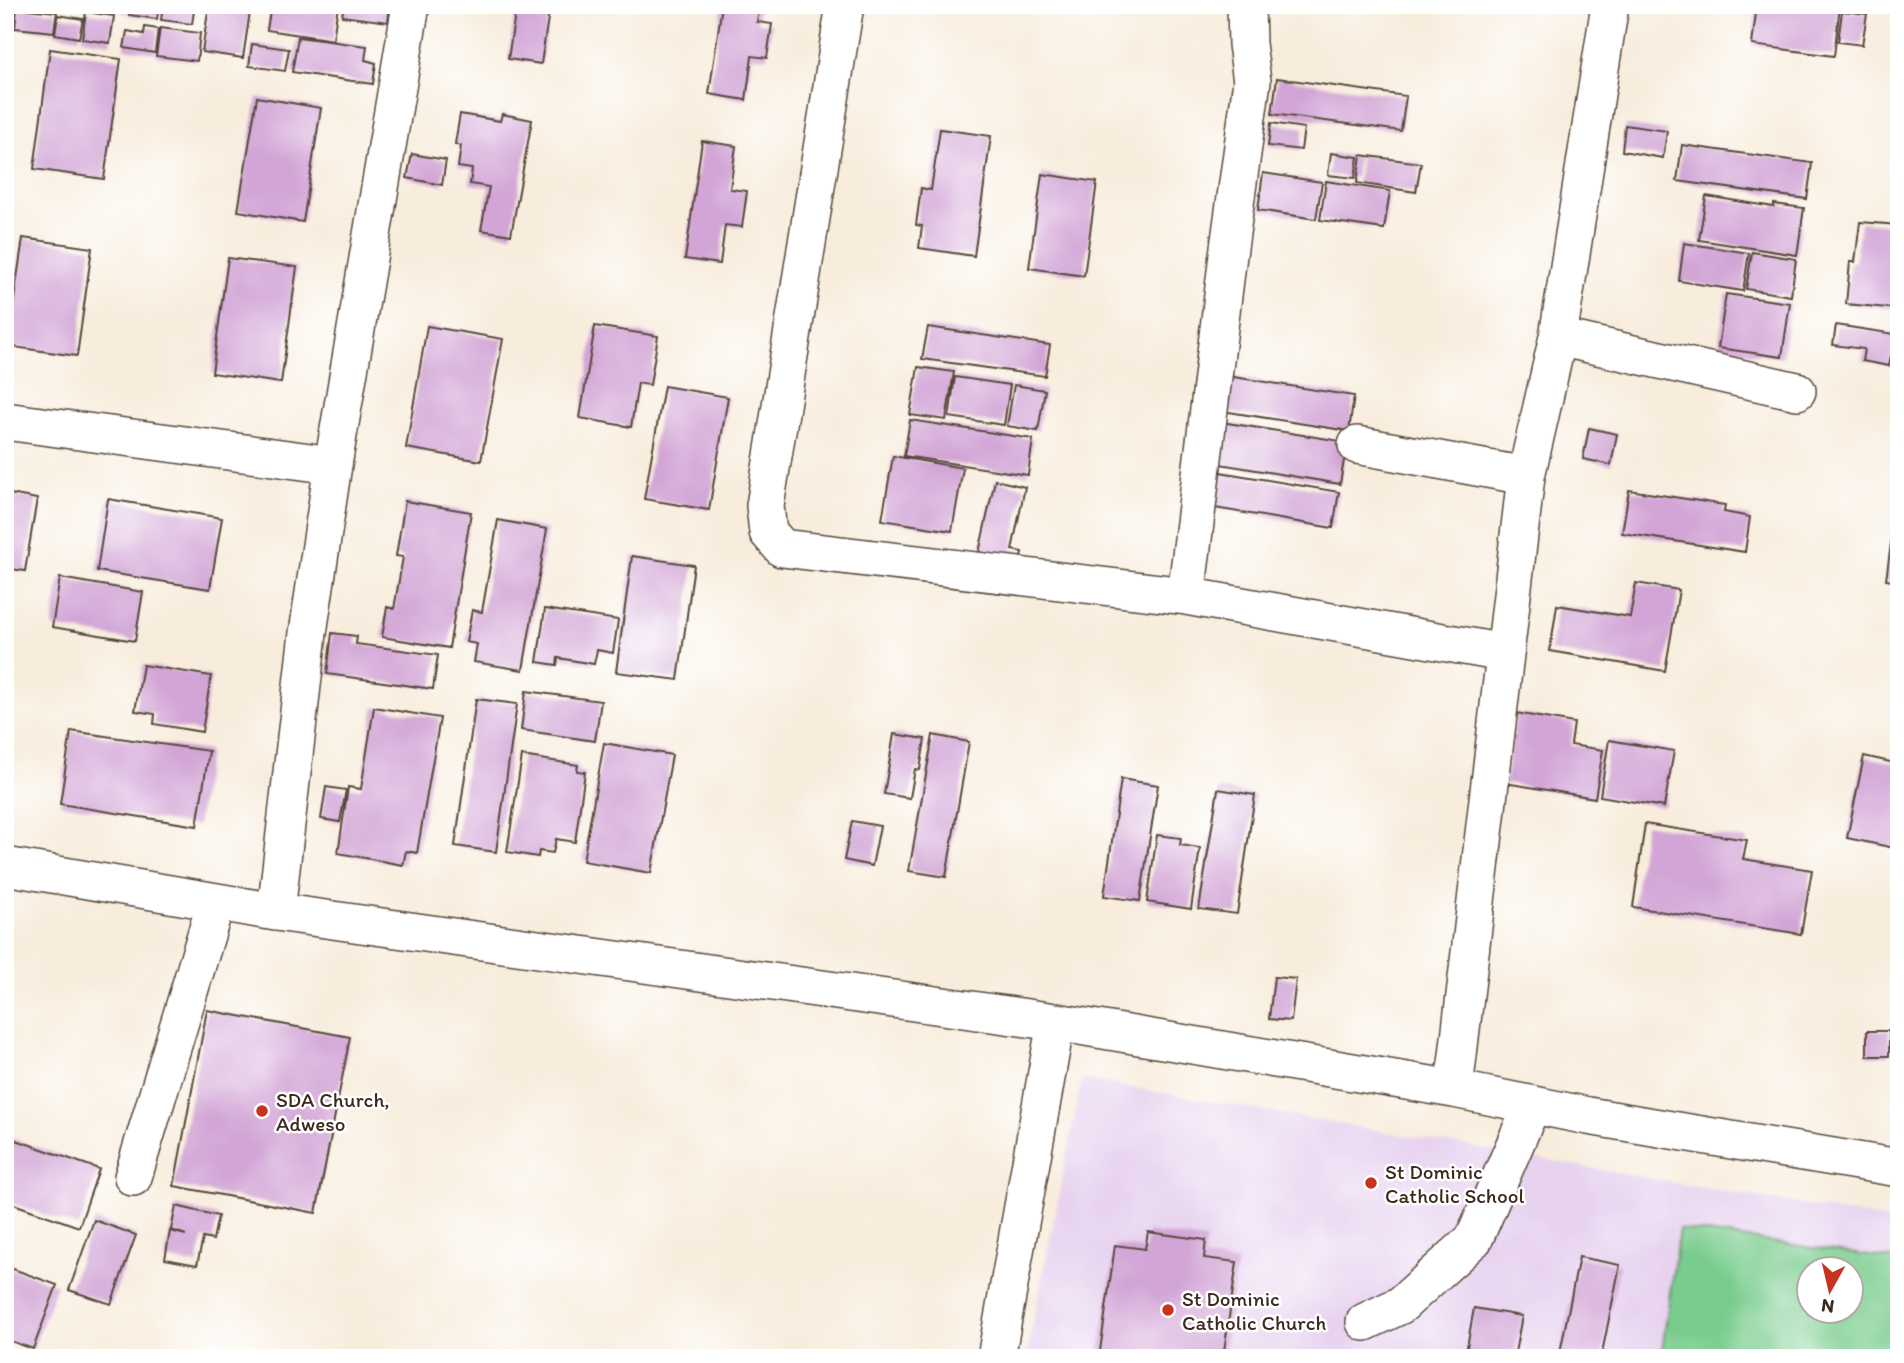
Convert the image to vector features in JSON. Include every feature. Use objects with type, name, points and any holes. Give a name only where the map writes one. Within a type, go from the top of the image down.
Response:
[{"type":"street","points":[[276,912],[308,633],[333,465],[411,5]]},
{"type":"street","points":[[845,5],[765,506],[768,532],[782,548],[1186,596],[1504,653]]},
{"type":"street","points":[[1186,596],[1227,255],[1252,81],[1246,5]]},
{"type":"street","points":[[1454,1089],[1526,476],[1558,337],[1610,5]]},
{"type":"street","points":[[1558,337],[1797,391]]},
{"type":"street","points":[[5,421],[333,465]]},
{"type":"street","points":[[1357,445],[1526,476]]},
{"type":"street","points":[[5,866],[276,912],[1056,1022],[1899,1168]]},
{"type":"street","points":[[133,1177],[216,902]]},
{"type":"street","points":[[996,1358],[1056,1022]]},
{"type":"street","points":[[1365,1322],[1401,1305],[1474,1239],[1532,1105]]},
{"type":"shaded area","name":"St Dominic Catholic School","points":[[1082,1079],[1899,1222],[1899,1358],[1026,1358]]},
{"type":"green space","points":[[1679,1229],[1856,1254],[1796,1254],[1796,1324],[1866,1324],[1866,1255],[1899,1260],[1899,1358],[1661,1358]]},
{"type":"building","points":[[86,5],[129,5],[128,13]]},
{"type":"building","points":[[131,5],[159,5],[157,19],[129,15]]},
{"type":"building","points":[[163,5],[195,5],[192,24],[161,20]]},
{"type":"building","points":[[209,5],[251,5],[243,58],[202,52]]},
{"type":"building","points":[[271,5],[338,5],[333,40],[267,30]]},
{"type":"building","points":[[344,5],[390,5],[388,22],[342,16]]},
{"type":"building","points":[[502,5],[550,5],[541,64],[508,59],[515,14],[501,12]]},
{"type":"building","points":[[722,5],[760,5],[757,22],[772,24],[767,58],[752,56],[746,100],[709,94]]},
{"type":"building","points":[[1757,5],[1840,5],[1834,56],[1752,45]]},
{"type":"building","points":[[17,8],[57,12],[54,32],[15,28]]},
{"type":"building","points":[[1842,11],[1867,14],[1862,45],[1838,42]]},
{"type":"building","points":[[86,12],[114,16],[110,43],[82,39]]},
{"type":"building","points":[[58,15],[83,19],[79,38],[55,34]]},
{"type":"building","points":[[145,27],[158,29],[155,53],[124,48],[127,31],[144,34]]},
{"type":"building","points":[[160,28],[200,33],[197,61],[156,56]]},
{"type":"building","points":[[298,37],[367,46],[365,60],[376,63],[373,84],[292,72]]},
{"type":"building","points":[[252,44],[289,49],[285,71],[249,66]]},
{"type":"building","points":[[50,49],[121,59],[104,179],[34,169]]},
{"type":"building","points":[[1277,78],[1406,96],[1401,131],[1272,114]]},
{"type":"building","points":[[257,97],[321,108],[303,222],[238,211]]},
{"type":"building","points":[[460,114],[500,121],[502,114],[532,120],[511,235],[481,230],[489,187],[470,184],[472,169],[458,167],[461,146],[455,144]]},
{"type":"building","points":[[1271,123],[1304,128],[1301,150],[1268,146]]},
{"type":"building","points":[[1625,125],[1667,131],[1663,158],[1622,151]]},
{"type":"building","points":[[940,129],[991,136],[974,256],[919,248],[922,226],[916,225],[921,188],[931,190]]},
{"type":"building","points":[[702,141],[736,146],[730,189],[747,191],[742,227],[725,225],[720,264],[685,259]]},
{"type":"building","points":[[1682,145],[1812,163],[1807,199],[1677,181]]},
{"type":"building","points":[[1331,153],[1358,157],[1355,178],[1328,175]]},
{"type":"building","points":[[412,154],[446,160],[442,185],[407,178]]},
{"type":"building","points":[[1361,155],[1421,163],[1416,192],[1357,183]]},
{"type":"building","points":[[1263,173],[1322,182],[1316,219],[1258,210]]},
{"type":"building","points":[[1042,174],[1097,182],[1084,276],[1029,268]]},
{"type":"building","points":[[1326,181],[1390,191],[1384,229],[1320,220]]},
{"type":"building","points":[[1706,196],[1774,207],[1774,204],[1804,208],[1797,255],[1699,240]]},
{"type":"building","points":[[1860,222],[1899,225],[1899,309],[1846,304],[1850,262],[1855,262]]},
{"type":"building","points":[[23,238],[92,248],[77,356],[7,346]]},
{"type":"building","points":[[1684,243],[1749,253],[1743,291],[1679,281]]},
{"type":"building","points":[[1752,252],[1796,259],[1791,296],[1746,289]]},
{"type":"building","points":[[228,258],[297,267],[281,383],[212,373]]},
{"type":"building","points":[[1726,294],[1790,303],[1782,357],[1718,348]]},
{"type":"building","points":[[1836,325],[1895,334],[1889,366],[1862,361],[1864,349],[1833,345]]},
{"type":"building","points":[[427,326],[503,339],[481,461],[406,448]]},
{"type":"building","points":[[595,326],[658,336],[650,385],[638,383],[631,427],[580,418]]},
{"type":"building","points":[[928,327],[1050,345],[1045,376],[922,359]]},
{"type":"building","points":[[918,367],[954,372],[946,420],[910,415]]},
{"type":"building","points":[[1227,376],[1354,396],[1349,431],[1222,411]]},
{"type":"building","points":[[955,377],[1010,385],[1004,425],[949,417]]},
{"type":"building","points":[[1014,385],[1045,390],[1038,431],[1007,426]]},
{"type":"building","points":[[664,386],[728,397],[709,510],[644,499]]},
{"type":"building","points":[[910,420],[1033,439],[1028,475],[904,456]]},
{"type":"building","points":[[1221,422],[1347,442],[1340,484],[1214,463]]},
{"type":"building","points":[[1589,428],[1617,434],[1611,465],[1583,459]]},
{"type":"building","points":[[893,456],[963,468],[952,531],[882,520]]},
{"type":"building","points":[[1208,470],[1339,492],[1333,528],[1203,506]]},
{"type":"building","points":[[995,480],[1025,487],[1012,550],[1022,552],[1019,566],[978,557]]},
{"type":"building","points":[[1629,490],[1725,505],[1724,512],[1750,517],[1745,552],[1622,533]]},
{"type":"building","points":[[5,493],[37,499],[25,571],[5,568]]},
{"type":"building","points":[[108,499],[222,518],[210,589],[97,571]]},
{"type":"building","points":[[405,501],[471,512],[449,648],[382,637],[387,607],[394,609],[403,557],[396,556]]},
{"type":"building","points":[[1899,501],[1899,582],[1886,580]]},
{"type":"building","points":[[498,520],[547,529],[523,670],[474,662],[477,644],[466,642],[472,610],[482,612]]},
{"type":"building","points":[[632,556],[694,565],[678,680],[616,672]]},
{"type":"building","points":[[60,578],[143,592],[135,641],[52,627]]},
{"type":"building","points":[[1636,583],[1679,590],[1665,671],[1550,651],[1557,605],[1630,617]]},
{"type":"building","points":[[545,609],[618,620],[613,653],[597,650],[594,664],[558,658],[557,665],[537,662]]},
{"type":"building","points":[[332,633],[357,636],[356,644],[438,655],[433,689],[327,674]]},
{"type":"building","points":[[143,665],[211,676],[202,732],[154,724],[155,714],[135,711]]},
{"type":"building","points":[[526,691],[601,701],[595,741],[521,730]]},
{"type":"building","points":[[476,699],[517,704],[496,852],[455,846]]},
{"type":"building","points":[[374,707],[440,718],[417,853],[406,851],[403,865],[338,853],[348,787],[361,789]]},
{"type":"building","points":[[1516,713],[1574,723],[1571,745],[1603,750],[1595,798],[1505,783]]},
{"type":"building","points":[[71,731],[209,751],[197,826],[60,804]]},
{"type":"building","points":[[894,734],[925,739],[920,770],[915,769],[910,798],[884,794]]},
{"type":"building","points":[[933,735],[969,742],[946,877],[909,871]]},
{"type":"building","points":[[1609,740],[1674,751],[1664,807],[1600,796]]},
{"type":"building","points":[[604,743],[672,755],[651,873],[583,861]]},
{"type":"building","points":[[522,756],[578,765],[577,771],[585,772],[575,842],[556,839],[553,853],[539,851],[538,857],[507,852]]},
{"type":"building","points":[[1864,756],[1899,764],[1899,849],[1847,838]]},
{"type":"building","points":[[1121,779],[1158,785],[1140,901],[1104,896]]},
{"type":"building","points":[[326,787],[346,790],[340,822],[321,819]]},
{"type":"building","points":[[1218,789],[1255,795],[1237,914],[1199,909]]},
{"type":"building","points":[[852,821],[880,826],[872,866],[844,860]]},
{"type":"building","points":[[1645,824],[1747,840],[1743,859],[1812,870],[1801,934],[1633,907]]},
{"type":"building","points":[[1157,835],[1181,838],[1180,845],[1200,848],[1191,909],[1147,902]]},
{"type":"building","points":[[1274,977],[1296,979],[1291,1021],[1269,1019]]},
{"type":"building","name":"SDA Church, Adweso","points":[[207,1010],[350,1037],[316,1213],[174,1186]]},
{"type":"building","points":[[1867,1031],[1889,1031],[1889,1056],[1867,1056]]},
{"type":"building","points":[[5,1136],[99,1169],[79,1227],[5,1201]]},
{"type":"building","points":[[176,1206],[218,1216],[213,1240],[203,1238],[197,1265],[165,1259],[170,1231],[186,1235],[171,1230]]},
{"type":"building","points":[[94,1220],[136,1235],[111,1304],[69,1290]]},
{"type":"building","name":"St Dominic Catholic Church","points":[[1148,1232],[1206,1240],[1204,1258],[1237,1262],[1223,1358],[1099,1358],[1115,1245],[1145,1249]]},
{"type":"building","points":[[1579,1257],[1620,1265],[1601,1358],[1559,1358]]},
{"type":"building","points":[[5,1266],[57,1285],[33,1349],[5,1339]]},
{"type":"building","points":[[1474,1308],[1522,1316],[1514,1358],[1465,1358]]},
{"type":"place","name":"SDA Church, Adweso","points":[[262,1111]]},
{"type":"place","name":"St Dominic Catholic School","points":[[1371,1183]]},
{"type":"place","name":"St Dominic Catholic Church","points":[[1168,1310]]}]
